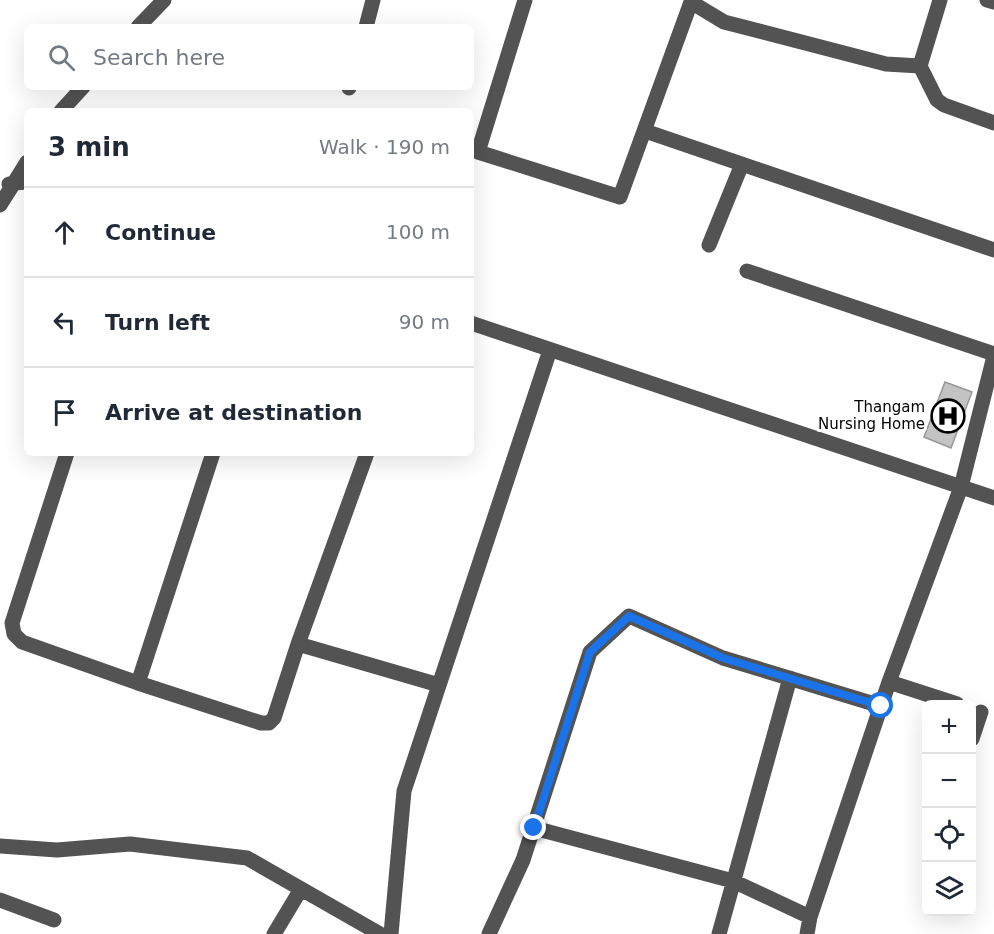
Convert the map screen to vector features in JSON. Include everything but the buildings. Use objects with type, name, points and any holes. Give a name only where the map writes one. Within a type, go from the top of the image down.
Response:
[{"type":"street","points":[[141,24],[164,0]]},
{"type":"street","points":[[367,24],[374,0]]},
{"type":"street","points":[[525,0],[478,153],[620,197],[692,1],[724,22],[886,64],[920,66]]},
{"type":"street","points":[[940,0],[920,66],[937,100],[944,105],[994,123]]},
{"type":"street","points":[[987,0],[994,2]]},
{"type":"street","points":[[64,108],[80,90]]},
{"type":"street","points":[[645,131],[994,250]]},
{"type":"street","points":[[709,245],[742,164]]},
{"type":"street","points":[[0,205],[24,167]]},
{"type":"street","points":[[747,271],[994,355],[961,487],[889,682],[810,917],[807,934]]},
{"type":"street","points":[[474,324],[994,498]]},
{"type":"street","points":[[391,934],[404,790],[550,350]]},
{"type":"street","points":[[66,456],[12,623],[14,633],[22,642],[261,723],[269,723],[274,718],[298,644],[366,456]]},
{"type":"street","points":[[138,683],[212,456]]},
{"type":"street","points":[[489,934],[523,860],[590,652],[629,616],[723,658],[881,706]]},
{"type":"street","points":[[298,644],[439,685]]},
{"type":"street","points":[[719,934],[790,678]]},
{"type":"street","points":[[889,682],[942,700]]},
{"type":"street","points":[[976,728],[982,712]]},
{"type":"street","points":[[534,828],[733,881],[810,917]]},
{"type":"street","points":[[0,846],[57,850],[130,844],[247,858],[380,934]]},
{"type":"street","points":[[274,934],[301,889]]},
{"type":"street","points":[[0,900],[54,920]]},
{"type":"place","name":"Thangam Nursing Home","points":[[948,416]]},
{"type":"route","points":[[534,828],[590,652],[629,616],[723,658],[881,706]]}]
